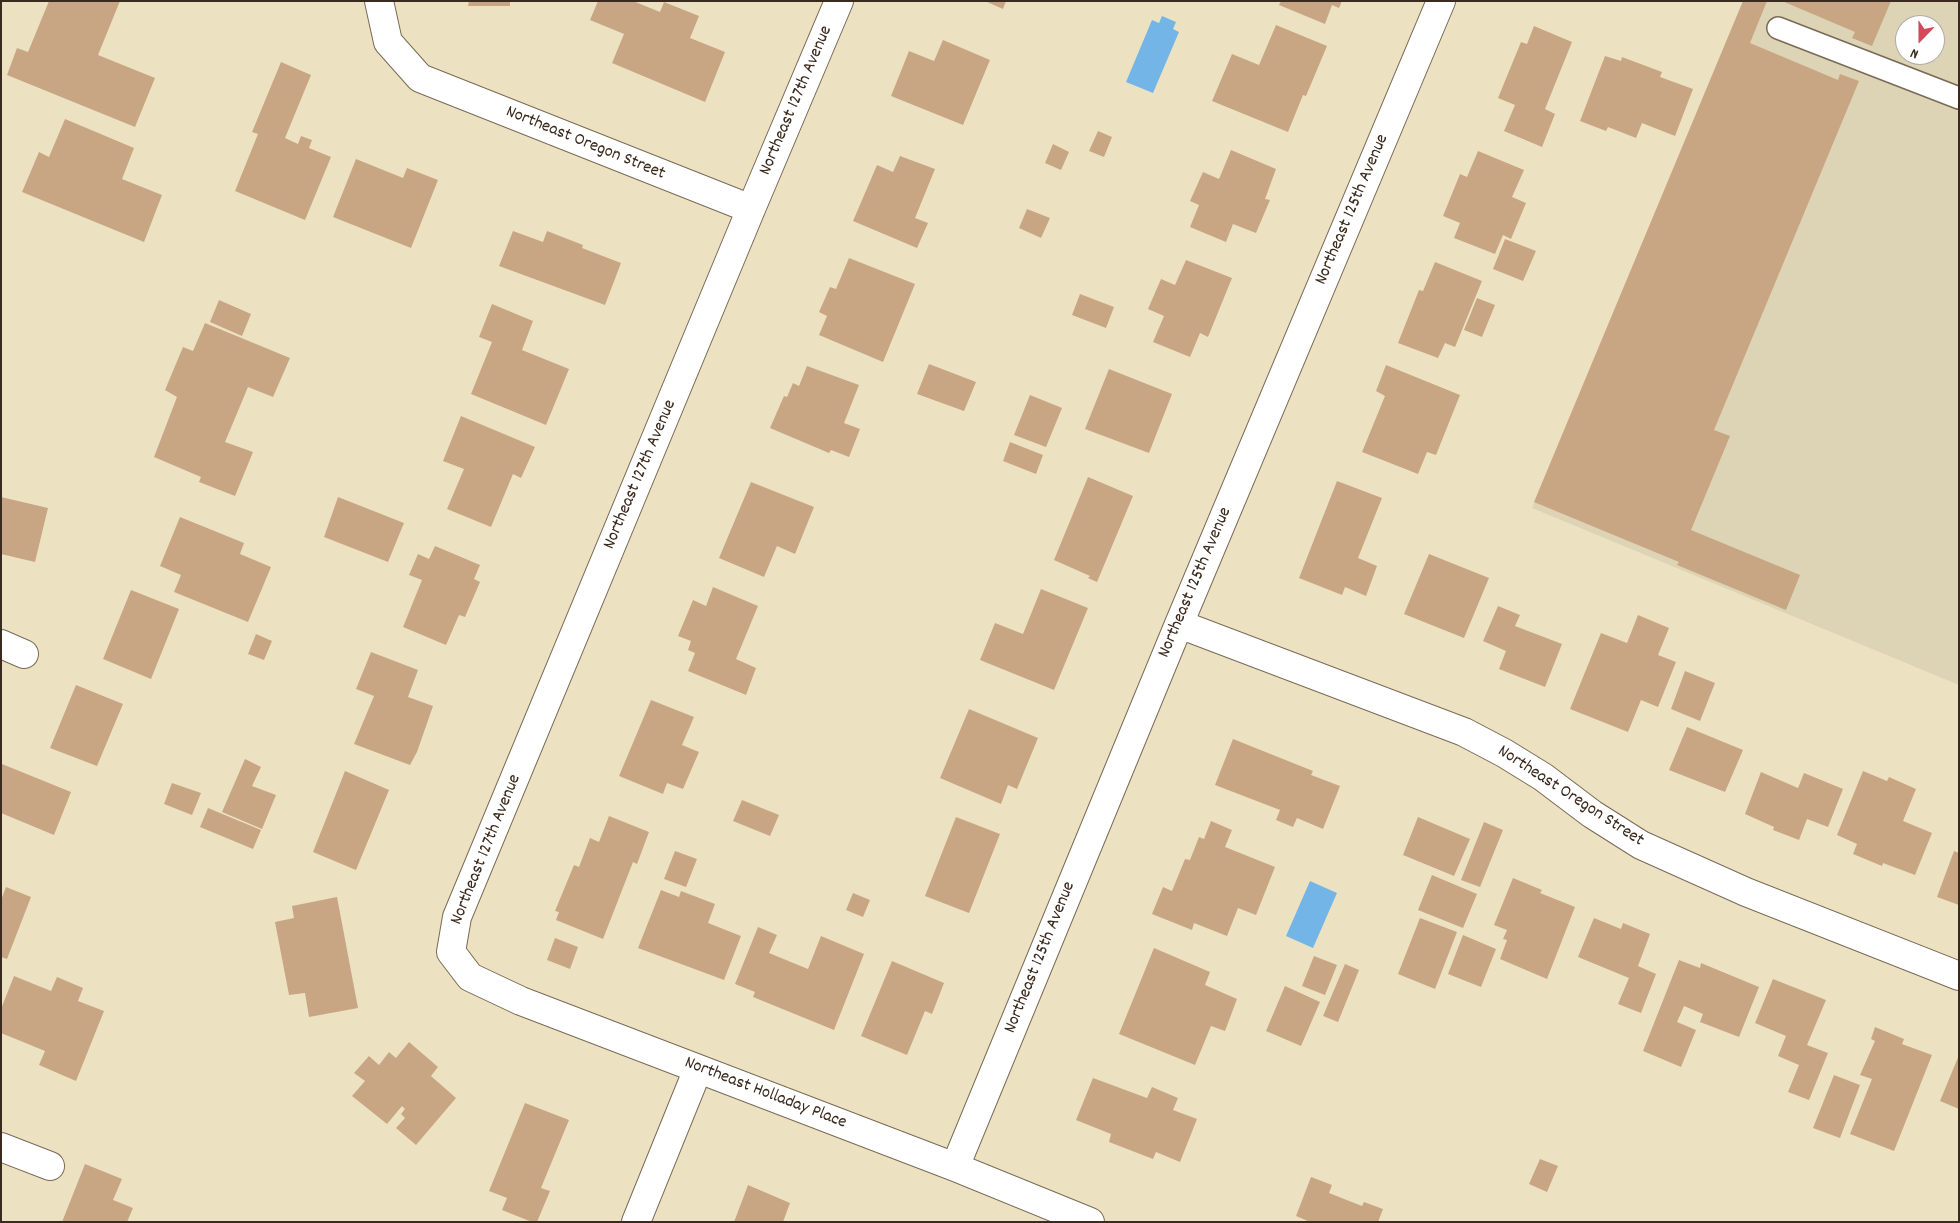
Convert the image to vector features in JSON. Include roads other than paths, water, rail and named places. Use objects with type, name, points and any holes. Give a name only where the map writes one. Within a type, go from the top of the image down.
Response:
[{"type":"street","name":"Northeast Oregon Street","points":[[379,1],[388,42],[420,78],[751,209]]},
{"type":"street","name":"Northeast 127th Avenue","points":[[451,952],[457,917],[839,1]]},
{"type":"street","name":"Northeast 125th Avenue","points":[[955,1167],[1179,624],[1441,1]]},
{"type":"street","name":"Northeast Oregon Street","points":[[1179,624],[1464,732],[1504,753],[1543,777],[1592,814],[1641,846],[1746,892],[1959,976]]},
{"type":"street","name":"Northeast Holladay Place","points":[[451,952],[470,977],[522,1002],[955,1167],[1090,1222]]},
{"type":"street","points":[[636,1222],[698,1069]]},
{"type":"street","points":[[1,1147],[50,1166]]},
{"type":"lane","points":[[1778,28],[1959,98]]},
{"type":"water","points":[[1162,16],[1176,22],[1173,29],[1179,32],[1153,93],[1126,82],[1152,20],[1159,23]]},
{"type":"water","points":[[1310,881],[1337,893],[1313,948],[1286,936]]}]
